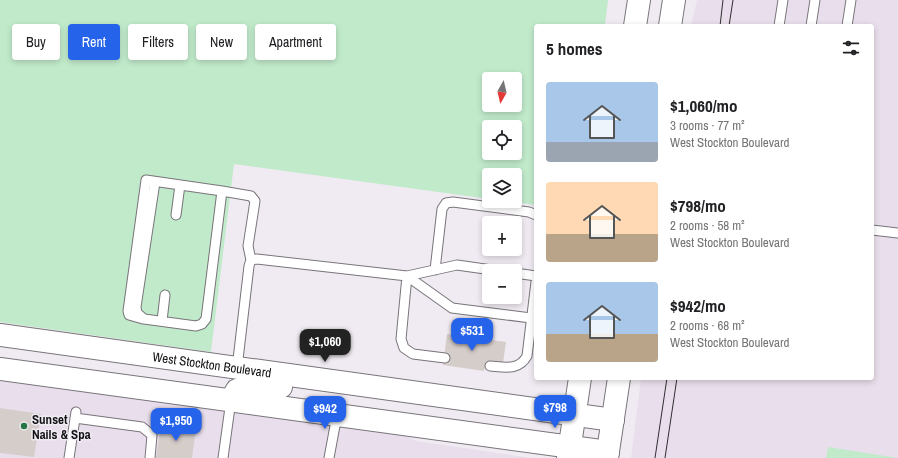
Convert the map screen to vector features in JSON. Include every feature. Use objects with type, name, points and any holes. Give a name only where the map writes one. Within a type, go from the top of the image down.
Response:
[{"type":"street","points":[[635,24],[639,0]]},
{"type":"street","points":[[670,24],[674,0]]},
{"type":"street","name":"West Stockton Boulevard","points":[[0,335],[574,416],[613,420]]},
{"type":"street","points":[[0,369],[337,415],[569,452],[607,455],[619,380]]},
{"type":"street","points":[[569,452],[580,380]]},
{"type":"street","points":[[232,400],[237,390],[253,385],[265,385],[361,398],[409,392]]},
{"type":"lane","points":[[779,24],[783,0]]},
{"type":"lane","points":[[811,24],[815,0]]},
{"type":"lane","points":[[848,24],[851,0]]},
{"type":"lane","points":[[222,191],[206,319],[202,324],[196,326],[144,319],[137,313],[136,306],[150,181],[222,191],[251,196],[255,201],[248,246],[251,260],[249,266],[237,368]]},
{"type":"lane","points":[[176,215],[180,186]]},
{"type":"lane","points":[[436,270],[442,209],[446,202],[529,212],[534,214]]},
{"type":"lane","points":[[874,230],[898,233]]},
{"type":"lane","points":[[251,260],[257,259],[406,276],[457,265],[482,269]]},
{"type":"lane","points":[[522,274],[534,276]]},
{"type":"lane","points":[[406,276],[452,308],[531,318]]},
{"type":"lane","points":[[406,276],[401,339],[404,348],[413,354],[445,358]]},
{"type":"lane","points":[[162,321],[165,296]]},
{"type":"lane","points":[[490,366],[509,368],[517,367],[524,363],[527,356],[534,296]]},
{"type":"lane","points":[[223,458],[232,400]]},
{"type":"lane","points":[[69,458],[76,415],[142,427],[152,435],[150,458]]},
{"type":"lane","points":[[329,458],[337,415]]},
{"type":"shaded area","points":[[697,0],[898,0],[898,458],[631,458],[641,380],[874,380],[874,24],[691,24]]},
{"type":"shaded area","points":[[0,375],[388,427],[416,441],[532,458],[0,458]]},
{"type":"green space","points":[[0,0],[608,0],[605,24],[534,24],[534,205],[522,203],[522,168],[482,168],[482,198],[234,164],[211,352],[0,322]]},
{"type":"green space","points":[[828,447],[898,458],[826,458]]},
{"type":"building","points":[[447,334],[506,342],[503,363],[486,361],[484,371],[443,365]]},
{"type":"building","points":[[0,408],[41,414],[34,457],[0,453]]},
{"type":"building","points":[[161,424],[196,429],[192,458],[156,458]]},
{"type":"tram line","points":[[720,24],[723,0]]},
{"type":"tram line","points":[[729,24],[733,0]]},
{"type":"tram line","points":[[655,458],[667,380]]},
{"type":"tram line","points":[[665,458],[677,380]]},
{"type":"place","name":"Sunset Nails & Spa","points":[[24,426]]}]
